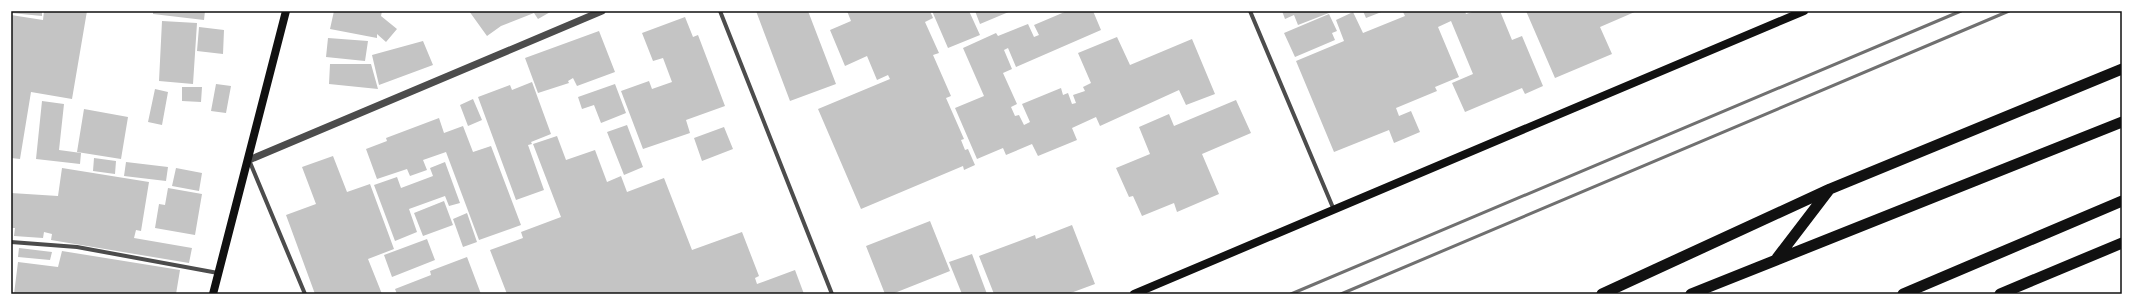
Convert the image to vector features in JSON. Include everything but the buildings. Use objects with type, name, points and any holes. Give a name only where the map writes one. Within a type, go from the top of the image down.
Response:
[{"type":"highway","points":[[1602,294],[1830,189],[2122,68]]},
{"type":"highway","points":[[1691,294],[1777,258],[2122,122]]},
{"type":"highway","points":[[1777,258],[1830,189]]},
{"type":"highway","points":[[1903,294],[2122,201]]},
{"type":"highway","points":[[2000,294],[2122,243]]},
{"type":"main road","points":[[213,294],[249,160],[286,11]]},
{"type":"main road","points":[[1134,294],[1334,210],[1788,14],[1804,11]]},
{"type":"street","points":[[305,294],[249,160],[602,11]]},
{"type":"street","points":[[720,11],[832,294]]},
{"type":"street","points":[[1250,11],[1334,210]]},
{"type":"street","points":[[11,242],[77,247],[218,273]]},
{"type":"railway","points":[[1291,294],[1961,11]]},
{"type":"railway","points":[[1341,294],[2009,11]]}]
